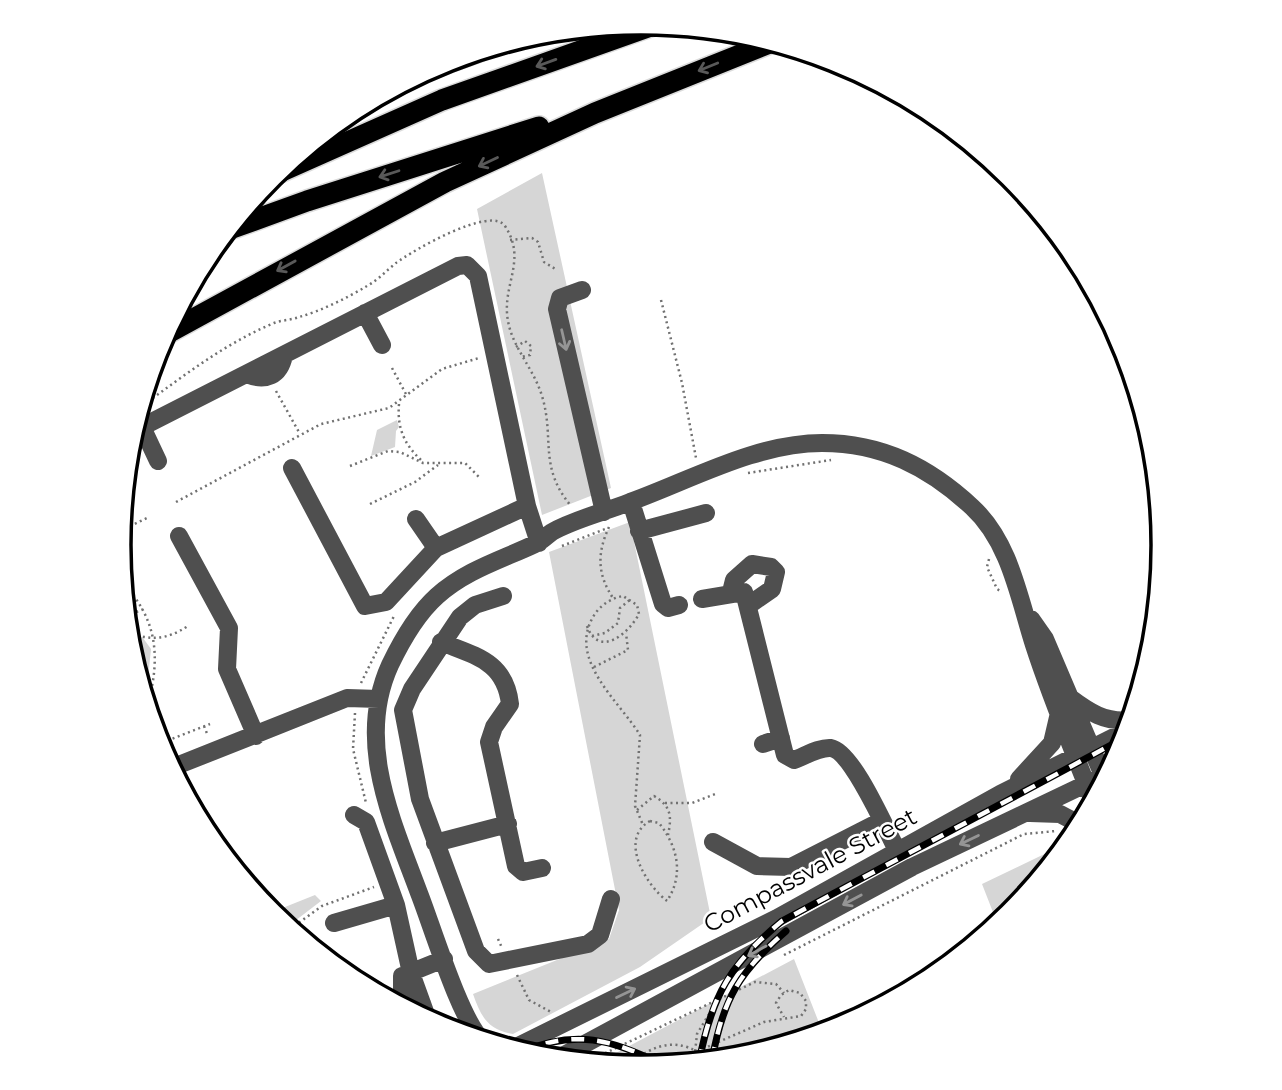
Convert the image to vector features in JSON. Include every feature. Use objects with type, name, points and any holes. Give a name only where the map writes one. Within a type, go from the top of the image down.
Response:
[{"type":"highway","points":[[308,159],[442,100],[624,36]]},
{"type":"highway","points":[[181,326],[444,182],[595,113],[755,48]]},
{"type":"highway","points":[[245,224],[521,132],[595,113]]},
{"type":"street","points":[[145,426],[458,266],[467,265],[478,276],[527,506],[547,539]]},
{"type":"street","points":[[582,290],[566,294],[556,302],[602,504]]},
{"type":"street","points":[[365,313],[382,345]]},
{"type":"street","points":[[143,438],[158,461]]},
{"type":"street","points":[[471,1026],[372,810],[367,760],[369,698],[412,627],[436,597],[495,559],[547,539],[585,519],[602,504],[631,502],[776,449],[824,443],[879,450],[904,457],[940,478],[976,510],[1004,554],[1027,614],[1033,642],[1059,713],[1097,773]]},
{"type":"street","points":[[292,468],[365,606],[386,602],[436,548],[527,506]]},
{"type":"street","points":[[631,502],[663,604],[668,608],[679,605]]},
{"type":"street","points":[[639,531],[706,513]]},
{"type":"street","points":[[416,519],[436,548]]},
{"type":"street","points":[[179,536],[212,582],[236,630],[227,669],[256,736]]},
{"type":"street","points":[[731,592],[742,570],[752,564],[771,566],[776,572],[772,589],[749,604]]},
{"type":"street","points":[[702,598],[744,592],[749,604],[751,652],[772,741],[791,760],[824,748],[842,752],[853,766],[898,852]]},
{"type":"street","points":[[503,596],[475,604],[460,617],[441,642],[406,699],[403,710],[420,799],[435,843],[476,951],[489,964],[510,962],[588,944],[600,935],[611,899]]},
{"type":"street","points":[[1027,614],[1045,639],[1069,697],[1083,752]]},
{"type":"street","points":[[441,642],[489,661],[497,670],[510,704],[494,727],[489,743],[494,749],[519,870],[542,868]]},
{"type":"street","points":[[1069,697],[1101,717],[1119,722]]},
{"type":"street","points":[[181,764],[256,736],[324,706],[369,698]]},
{"type":"street","points":[[1000,794],[1034,766],[1052,743],[1059,713]]},
{"type":"street","name":"Compassvale Street","points":[[527,1042],[776,918],[1000,794],[1113,737]]},
{"type":"street","name":"Compassvale Street","points":[[572,1051],[912,867],[1092,782]]},
{"type":"street","points":[[372,810],[420,799]]},
{"type":"street","points":[[372,810],[366,822],[396,905],[411,972],[429,1008]]},
{"type":"street","points":[[1026,813],[1060,814],[1068,823]]},
{"type":"street","points":[[713,842],[757,866],[791,867],[881,821]]},
{"type":"street","points":[[435,843],[508,824]]},
{"type":"street","points":[[334,923],[396,905]]},
{"type":"street","points":[[411,972],[440,960]]},
{"type":"street","points":[[440,960],[460,1021]]},
{"type":"path","points":[[152,399],[211,355],[275,323],[302,317],[367,286],[408,255],[474,222],[489,218],[499,220],[505,226],[516,267],[507,311],[517,349],[541,394],[552,475],[572,506],[585,519]]},
{"type":"path","points":[[510,240],[532,238],[538,242],[544,262],[557,270]]},
{"type":"path","points":[[661,300],[685,397],[696,461],[703,458]]},
{"type":"path","points":[[176,502],[321,424],[389,408],[399,403],[442,369],[517,349],[525,341],[531,346],[530,355],[522,357]]},
{"type":"path","points":[[392,368],[407,396]]},
{"type":"path","points":[[276,390],[300,435]]},
{"type":"path","points":[[399,403],[397,420],[402,437],[423,463]]},
{"type":"path","points":[[350,466],[388,451],[400,452],[423,463],[465,463],[480,478]]},
{"type":"path","points":[[741,474],[840,458]]},
{"type":"path","points":[[370,504],[415,482],[438,465]]},
{"type":"path","points":[[562,510],[572,506],[602,504]]},
{"type":"path","points":[[132,525],[147,518]]},
{"type":"path","points":[[547,539],[609,527],[600,546],[600,565],[604,584],[613,598]]},
{"type":"path","points":[[984,550],[990,559],[987,567],[997,589],[1004,594]]},
{"type":"path","points":[[134,597],[144,609],[154,638],[152,689]]},
{"type":"path","points":[[587,626],[590,636],[606,643],[619,639],[639,614],[637,605],[631,598],[613,598],[596,612],[587,626],[585,639],[600,683],[640,735],[635,789],[637,810],[643,825]]},
{"type":"path","points":[[590,636],[605,633],[618,623],[620,608],[631,598]]},
{"type":"path","points":[[372,810],[353,749],[369,698],[362,676],[400,606]]},
{"type":"path","points":[[135,612],[144,609]]},
{"type":"path","points":[[139,635],[154,638],[172,636],[188,626]]},
{"type":"path","points":[[593,668],[628,650],[626,633]]},
{"type":"path","points":[[170,740],[210,724]]},
{"type":"path","points":[[637,810],[654,796],[665,803],[692,803],[718,793]]},
{"type":"path","points":[[665,803],[672,818],[668,835]]},
{"type":"path","points":[[650,821],[659,823],[675,848],[678,869],[676,887],[667,901],[654,891],[641,870],[637,837],[643,825],[650,821]]},
{"type":"path","points":[[775,960],[1024,834],[1064,829]]},
{"type":"path","points":[[299,922],[322,906],[388,882]]},
{"type":"path","points":[[498,939],[529,1000],[557,1015],[546,1021]]},
{"type":"path","points":[[604,1054],[755,982],[776,984],[784,993]]},
{"type":"path","points":[[697,1050],[752,1027],[784,1017],[801,1016],[806,1009],[806,1000],[800,993],[789,990],[776,1003],[784,1017]]},
{"type":"path","points":[[697,1050],[704,1020],[719,999]]},
{"type":"path","points":[[640,1055],[663,1045],[681,1044],[699,1052]]},
{"type":"shaded area","points":[[542,173],[611,488],[542,515],[477,209]]},
{"type":"shaded area","points":[[397,420],[399,427],[396,431],[395,447],[371,456],[377,430]]},
{"type":"shaded area","points":[[630,522],[711,918],[640,967],[513,1034],[504,1032],[491,1026],[479,1009],[473,994],[609,939],[619,910],[549,552]]},
{"type":"shaded area","points":[[140,637],[151,649],[148,677]]},
{"type":"shaded area","points":[[1048,852],[994,913],[982,884]]},
{"type":"shaded area","points":[[315,895],[321,901],[296,920],[282,908]]},
{"type":"shaded area","points":[[794,959],[819,1023],[773,1038],[708,1051],[614,1054]]},
{"type":"railway","points":[[701,1052],[710,1018],[726,982],[749,952],[782,921],[1109,746]]},
{"type":"railway","points":[[714,1050],[728,1003],[736,988],[756,960],[786,931]]},
{"type":"railway","points":[[541,1045],[576,1039],[593,1040],[610,1043],[642,1055]]}]
